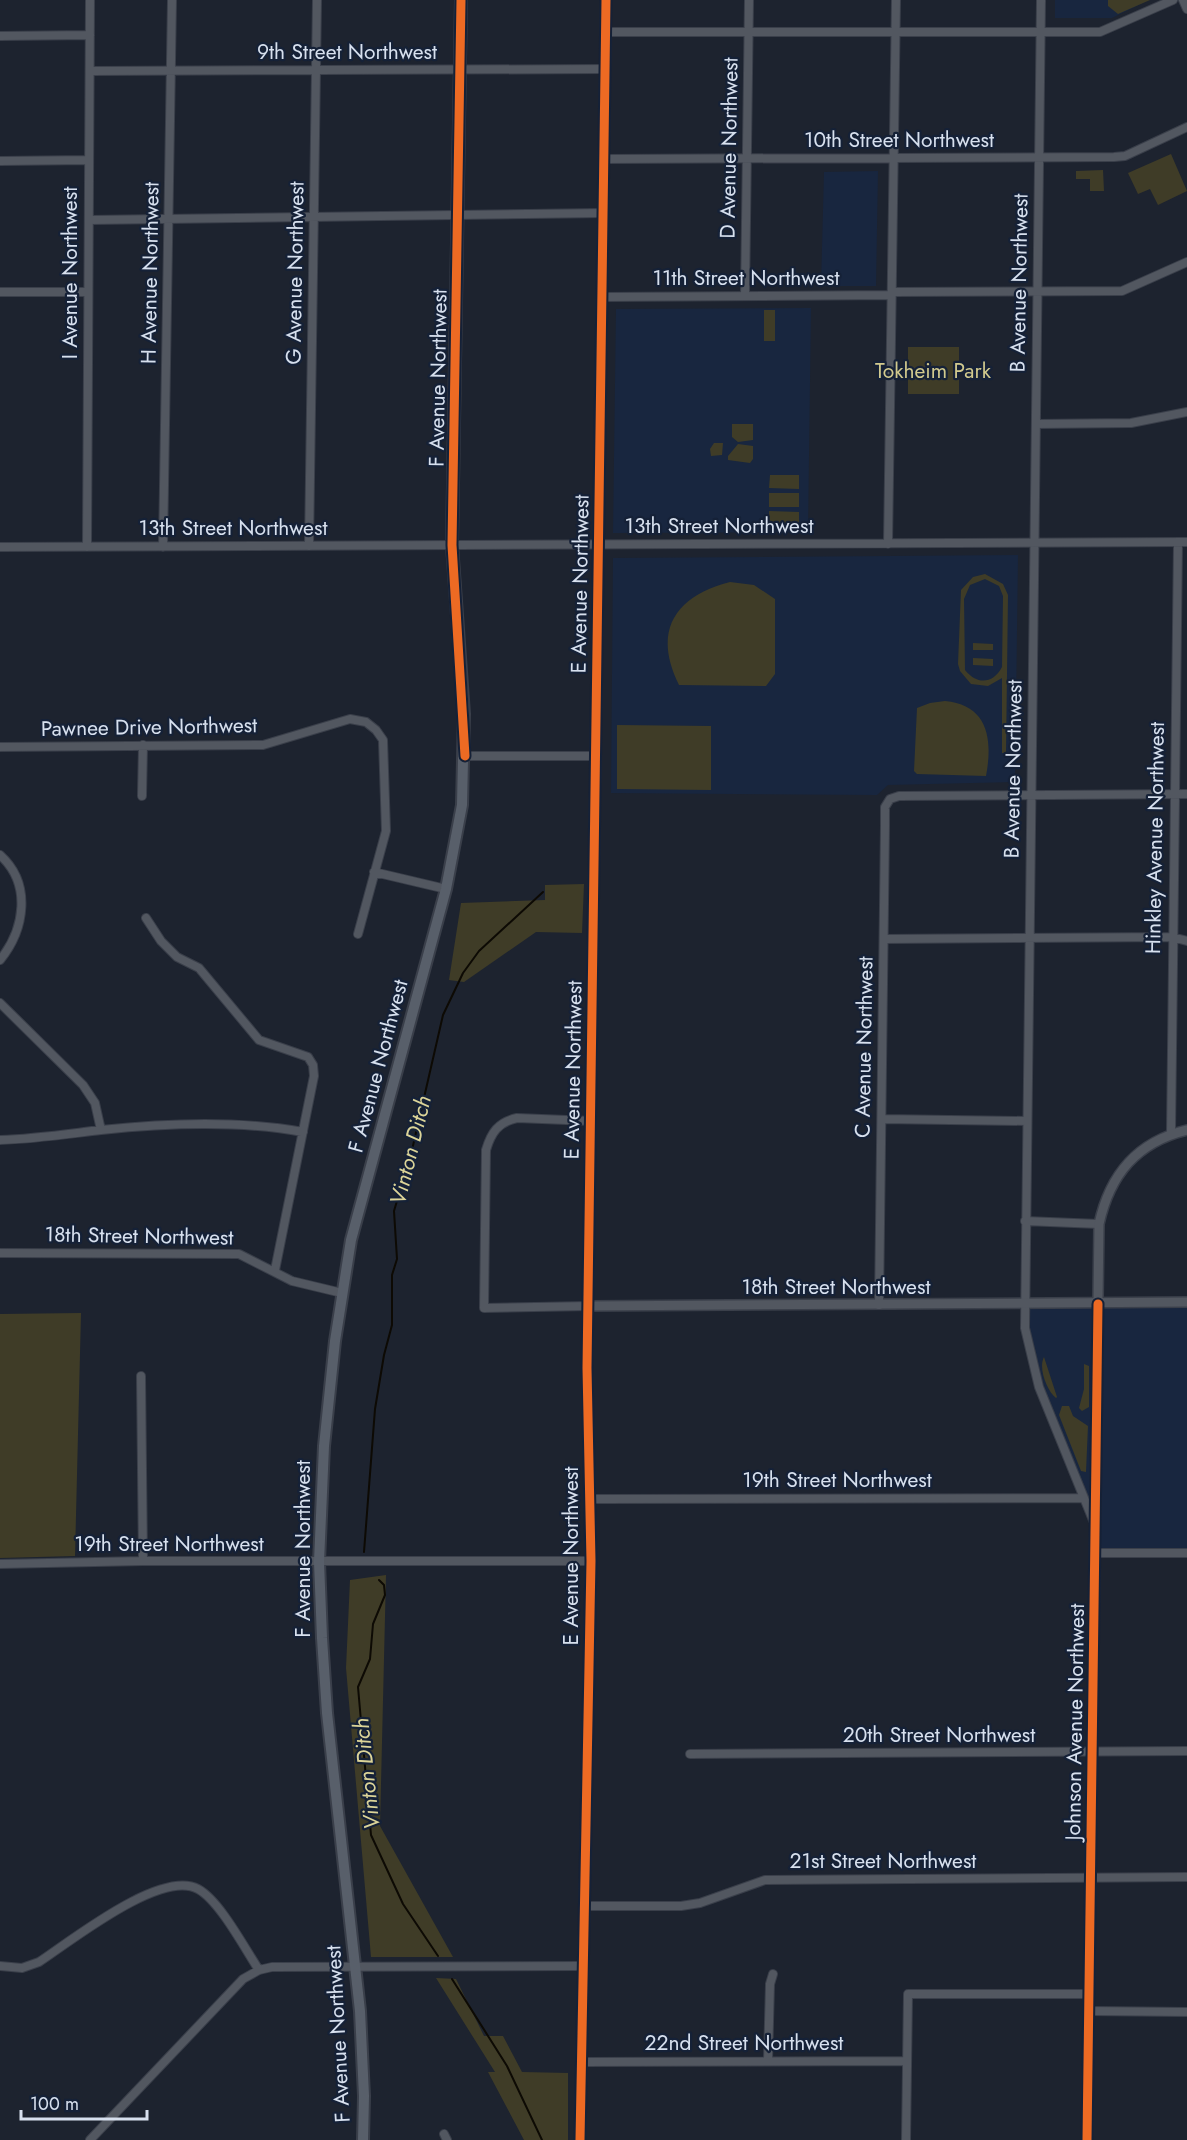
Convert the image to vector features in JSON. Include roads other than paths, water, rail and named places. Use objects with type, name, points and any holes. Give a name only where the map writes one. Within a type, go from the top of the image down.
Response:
[{"type":"main road","name":"F Avenue Northwest","points":[[363,2140],[362,2049],[356,1965],[327,1713],[320,1562],[325,1425],[351,1240],[446,889],[462,805],[465,756],[452,545],[461,0]]},
{"type":"street","name":"I Avenue Northwest","points":[[87,547],[90,0]]},
{"type":"street","name":"H Avenue Northwest","points":[[163,547],[172,0]]},
{"type":"street","name":"G Avenue Northwest","points":[[309,546],[317,0]]},
{"type":"street","name":"E Avenue Northwest","points":[[580,2140],[591,1561],[591,1499],[587,1432],[606,0]]},
{"type":"street","name":"D Avenue Northwest","points":[[745,296],[749,0]]},
{"type":"street","points":[[888,544],[896,0]]},
{"type":"street","name":"B Avenue Northwest","points":[[1041,0],[1024,1304],[1025,1328],[1039,1387],[1095,1526]]},
{"type":"street","points":[[605,32],[1041,33],[1110,30],[1173,0]]},
{"type":"street","points":[[1183,0],[1187,9]]},
{"type":"street","points":[[0,36],[90,35]]},
{"type":"street","name":"9th Street Northwest","points":[[90,71],[605,69]]},
{"type":"street","name":"10th Street Northwest","points":[[604,159],[1125,156],[1187,127]]},
{"type":"street","points":[[0,161],[89,160]]},
{"type":"street","points":[[89,220],[314,215],[603,213]]},
{"type":"street","name":"11th Street Northwest","points":[[602,297],[1122,291],[1187,262]]},
{"type":"street","points":[[0,292],[88,292]]},
{"type":"street","points":[[1036,424],[1131,423],[1187,412]]},
{"type":"street","name":"13th Street Northwest","points":[[0,547],[1183,542]]},
{"type":"street","name":"Hinkley Avenue Northwest","points":[[1171,1134],[1174,794],[1183,542]]},
{"type":"street","name":"Pawnee Drive Northwest","points":[[0,747],[263,745],[350,719],[366,723],[376,730],[383,740],[385,756],[386,831],[374,872]]},
{"type":"street","points":[[142,796],[143,745]]},
{"type":"street","points":[[465,756],[596,756]]},
{"type":"street","points":[[1030,796],[1187,794]]},
{"type":"street","name":"C Avenue Northwest","points":[[879,1305],[885,807],[890,799],[899,796],[1030,796]]},
{"type":"street","points":[[0,855],[16,878],[22,901],[20,928],[11,947],[0,960]]},
{"type":"street","points":[[358,934],[374,872],[446,889]]},
{"type":"street","points":[[146,918],[161,941],[177,957],[199,968],[259,1040],[308,1057],[313,1065],[314,1076],[275,1270]]},
{"type":"street","points":[[884,939],[1029,937],[1172,938],[1187,941]]},
{"type":"street","points":[[0,1003],[83,1085],[95,1103],[101,1130]]},
{"type":"street","name":"18th Street Northwest","points":[[591,1120],[517,1118],[507,1120],[490,1136],[486,1150],[484,1308],[1187,1302]]},
{"type":"street","points":[[882,1119],[1026,1121]]},
{"type":"street","points":[[0,1140],[28,1140],[101,1130],[264,1125],[303,1132]]},
{"type":"street","name":"Johnson Avenue Northwest","points":[[1087,2140],[1100,1224],[1105,1201],[1121,1169],[1150,1144],[1171,1134],[1187,1130]]},
{"type":"street","points":[[1025,1221],[1100,1224]]},
{"type":"street","name":"18th Street Northwest","points":[[0,1253],[220,1252],[239,1254],[275,1270],[292,1281],[342,1293]]},
{"type":"street","points":[[141,1376],[143,1561]]},
{"type":"street","name":"19th Street Northwest","points":[[591,1499],[1083,1498]]},
{"type":"street","points":[[1095,1553],[1187,1553]]},
{"type":"street","name":"19th Street Northwest","points":[[0,1564],[143,1561],[591,1561]]},
{"type":"street","name":"20th Street Northwest","points":[[690,1754],[1187,1751]]},
{"type":"street","name":"21st Street Northwest","points":[[584,1906],[681,1906],[700,1903],[765,1880],[1187,1877]]},
{"type":"street","points":[[0,1966],[22,1968],[39,1962],[136,1900],[161,1887],[177,1884],[198,1889],[215,1905],[259,1970]]},
{"type":"street","points":[[90,2140],[243,1979],[259,1970],[272,1966],[582,1966]]},
{"type":"street","points":[[768,2060],[770,1984],[773,1974]]},
{"type":"street","points":[[906,2140],[908,1995],[1089,1994]]},
{"type":"street","points":[[1089,2011],[1187,2012]]},
{"type":"street","name":"22nd Street Northwest","points":[[581,2062],[907,2061]]},
{"type":"waterway","name":"Vinton Ditch","points":[[364,1552],[375,1409],[384,1355],[392,1325],[392,1275],[397,1259],[394,1211],[412,1150],[443,1015],[463,973],[479,951],[543,892]]},
{"type":"waterway","name":"Vinton Ditch","points":[[379,1580],[384,1585],[385,1595],[373,1624],[370,1659],[358,1687],[371,1835],[403,1904],[438,1956]]},
{"type":"waterway","name":"Vinton Ditch","points":[[452,1979],[507,2066],[542,2140]]},
{"type":"park label","name":"Tokheim Park","points":[[933,371]]}]
